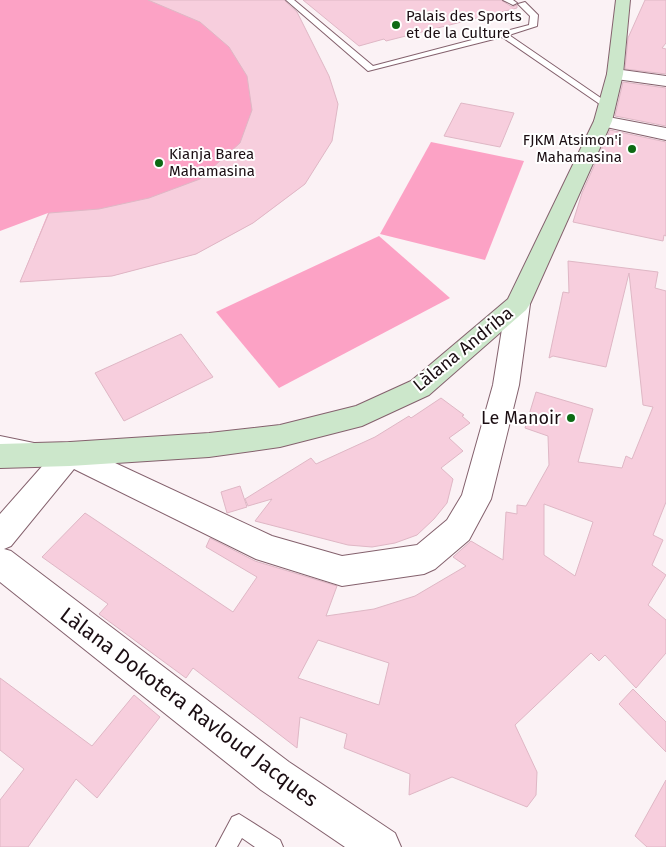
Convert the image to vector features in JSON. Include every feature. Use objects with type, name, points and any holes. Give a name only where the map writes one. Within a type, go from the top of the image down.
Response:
[{"type":"street","name":"Làlana Andriba","points":[[0,456],[70,454],[209,445],[280,436],[362,415],[420,388],[518,304],[605,113],[615,74],[627,3]]},
{"type":"street","points":[[615,74],[666,81]]},
{"type":"street","points":[[605,113],[666,134]]},
{"type":"street","points":[[0,536],[70,454],[267,549],[342,571],[424,559],[458,530],[476,499],[506,385],[518,304]]},
{"type":"street","name":"Làlana Dokotera Ravloud Jacques","points":[[0,562],[275,776],[381,847]]},
{"type":"lane","points":[[290,0],[371,69],[533,26],[534,15],[522,4]]},
{"type":"lane","points":[[502,34],[605,113]]},
{"type":"lane","points":[[0,442],[70,454]]},
{"type":"lane","points":[[226,847],[238,824],[274,847]]},
{"type":"shaded area","name":"Kianja Barea Mahamasina","points":[[0,0],[254,0],[305,184],[253,223],[196,254],[112,276],[20,282],[48,213],[0,231]]},
{"type":"shaded area","points":[[431,142],[524,161],[485,260],[380,234]]},
{"type":"shaded area","points":[[379,236],[450,298],[279,388],[216,312]]},
{"type":"building","points":[[148,0],[284,0],[297,12],[329,76],[338,104],[332,141],[305,184],[253,223],[196,254],[112,276],[20,282],[49,213],[99,209],[149,198],[200,179],[240,143],[252,110],[247,76],[229,47],[200,22]]},
{"type":"building","name":"Palais des Sports et de la Culture","points":[[303,0],[501,0],[512,7],[517,5],[517,8],[359,46]]},
{"type":"building","points":[[645,0],[666,0],[666,43],[662,48],[666,49],[666,74],[625,69],[628,38]]},
{"type":"building","points":[[623,82],[666,88],[666,126],[615,116]]},
{"type":"building","points":[[461,103],[514,113],[500,147],[444,136]]},
{"type":"building","points":[[610,130],[666,142],[666,236],[664,235],[663,241],[573,222],[582,193]]},
{"type":"building","points":[[568,261],[658,272],[655,288],[666,291],[666,502],[653,535],[663,540],[652,565],[666,575],[648,605],[666,620],[666,653],[636,688],[605,655],[599,661],[591,653],[515,725],[537,772],[536,795],[527,807],[452,777],[409,795],[410,774],[344,748],[347,734],[300,717],[297,748],[193,668],[186,678],[99,614],[108,604],[42,557],[85,513],[233,612],[257,577],[206,547],[210,538],[255,561],[337,586],[326,616],[374,609],[415,596],[466,566],[453,557],[471,541],[503,560],[506,512],[517,514],[517,505],[526,506],[549,465],[548,436],[525,428],[536,392],[593,409],[578,462],[622,468],[626,456],[632,459],[653,407],[643,405],[629,273],[606,367],[553,356],[549,358],[563,292],[569,293]],"holes":[[[544,504],[593,522],[575,576],[544,555]],[[318,640],[389,663],[379,705],[298,678]]]},
{"type":"building","points":[[181,334],[213,377],[124,421],[95,373]]},
{"type":"building","points":[[441,398],[464,415],[462,416],[470,423],[449,438],[463,451],[441,468],[453,479],[447,503],[417,535],[395,543],[372,547],[348,545],[255,521],[272,499],[248,506],[245,499],[311,458],[316,464],[375,437],[409,416],[411,418]]},
{"type":"building","points":[[240,486],[247,507],[227,513],[221,492]]},
{"type":"building","points":[[0,678],[92,746],[134,695],[160,717],[97,798],[76,779],[28,847],[0,847],[0,800],[24,769],[0,750]]},
{"type":"building","points":[[633,689],[666,722],[666,752],[619,704]]},
{"type":"building","points":[[666,780],[666,847],[647,847],[635,836]]},
{"type":"place","name":"Palais des Sports et de la Culture","points":[[396,25]]},
{"type":"place","name":"FJKM Atsimon'i Mahamasina","points":[[632,149]]},
{"type":"place","name":"Kianja Barea Mahamasina","points":[[159,163]]},
{"type":"place","name":"Le Manoir","points":[[571,418]]}]
